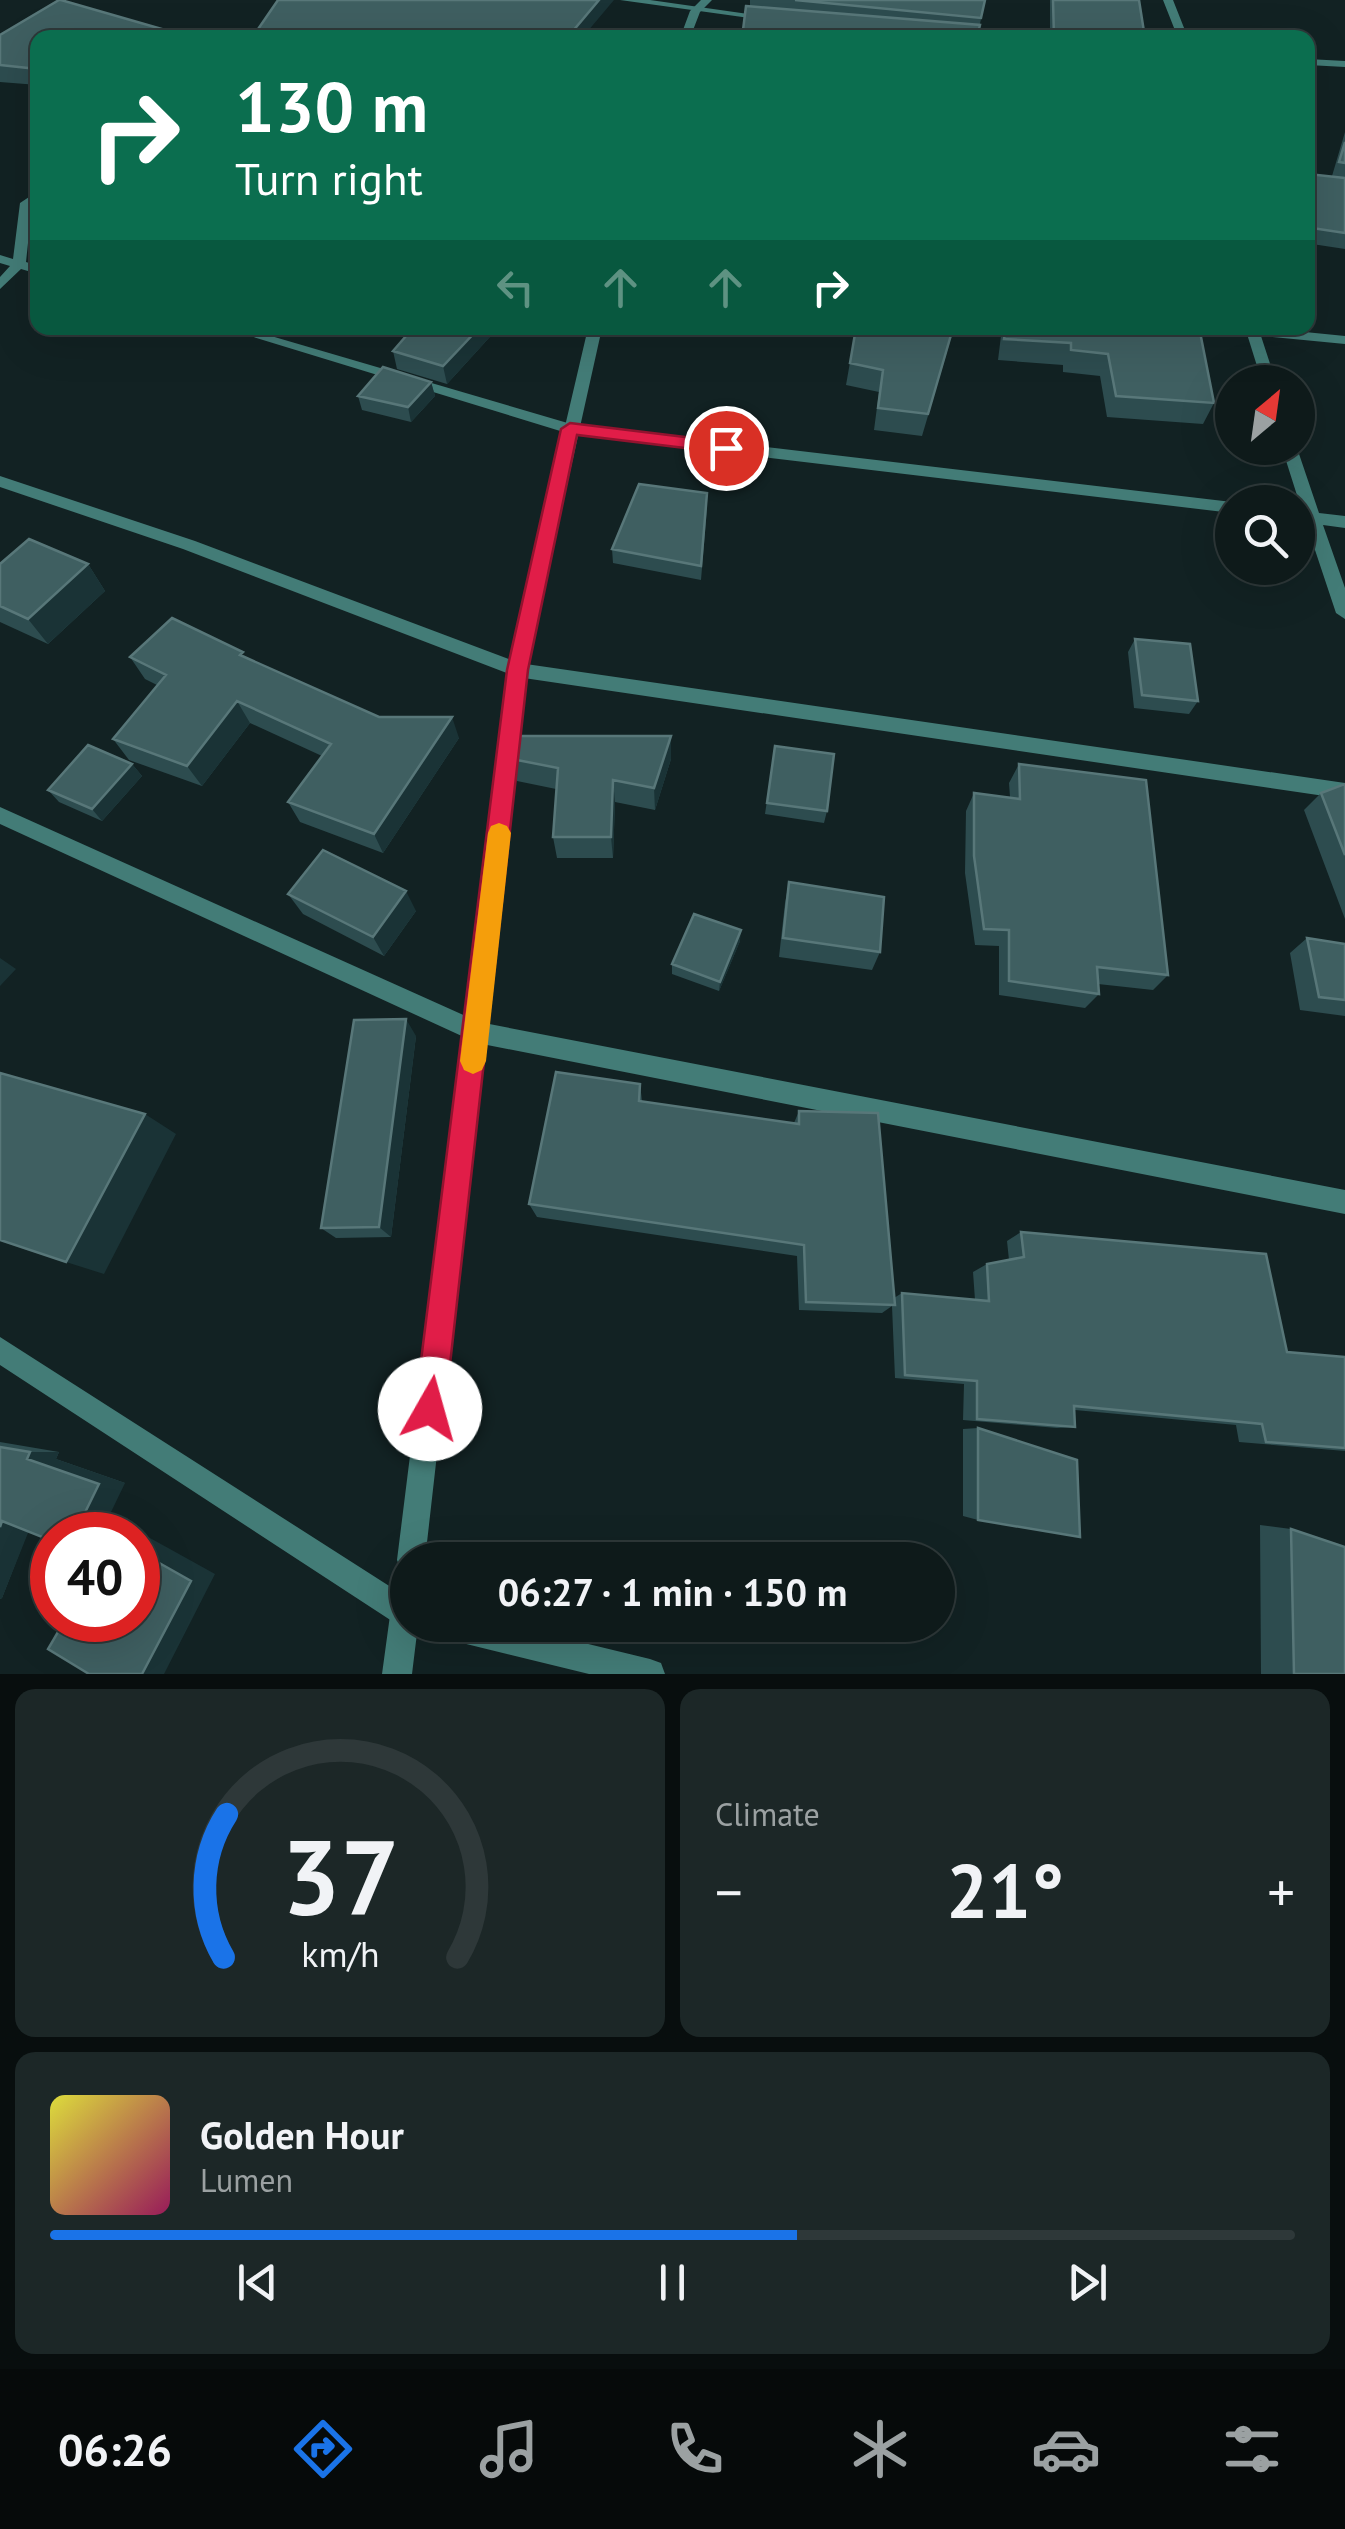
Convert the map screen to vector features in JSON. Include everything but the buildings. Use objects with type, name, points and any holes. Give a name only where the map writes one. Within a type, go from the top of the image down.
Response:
[{"type":"street","points":[[625,0],[788,20]]},
{"type":"street","points":[[688,30],[695,11],[708,0]]},
{"type":"street","points":[[1168,0],[1180,30]]},
{"type":"street","points":[[1315,62],[1345,64]]},
{"type":"street","points":[[0,285],[19,264],[26,203],[30,200]]},
{"type":"street","points":[[0,259],[30,267]]},
{"type":"street","points":[[254,335],[570,429],[1215,506]]},
{"type":"street","points":[[413,1542],[518,670],[594,335]]},
{"type":"street","points":[[1255,335],[1264,365]]},
{"type":"street","points":[[1303,335],[1345,340]]},
{"type":"street","points":[[0,480],[189,545],[518,670],[1345,791]]},
{"type":"street","points":[[1315,518],[1345,522]]},
{"type":"street","points":[[1315,542],[1345,613]]},
{"type":"street","points":[[0,815],[477,1032],[1345,1202]]},
{"type":"street","points":[[0,1350],[390,1595]]},
{"type":"street","points":[[397,1674],[401,1642]]},
{"type":"street","points":[[519,1642],[650,1674]]},
{"type":"slow traffic","points":[[473,1061],[499,833]]},
{"type":"route","points":[[430,1409],[518,670],[570,429],[726,448]]}]
